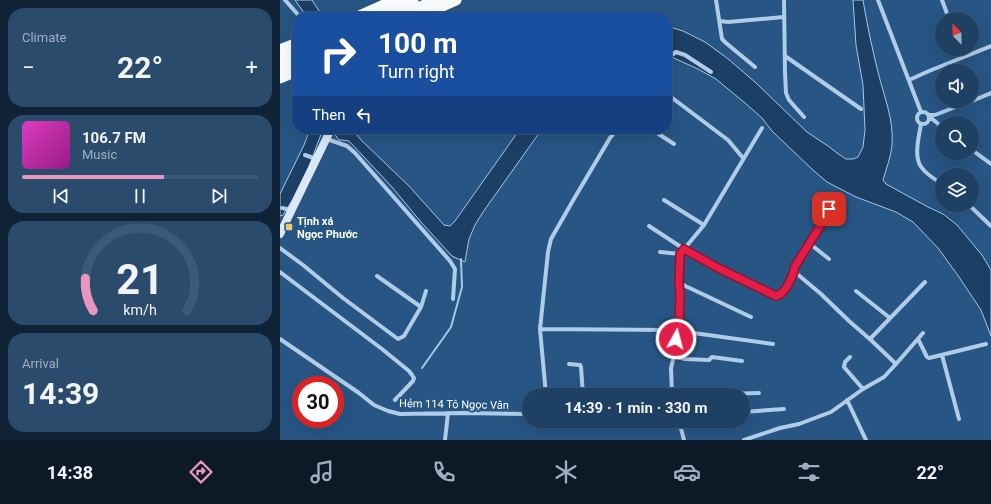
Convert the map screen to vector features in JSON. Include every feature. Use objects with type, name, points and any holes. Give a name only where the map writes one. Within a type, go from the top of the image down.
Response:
[{"type":"highway","points":[[368,12],[396,0]]},
{"type":"highway","points":[[386,12],[413,0]]},
{"type":"highway","points":[[409,12],[436,0]]},
{"type":"highway","points":[[429,12],[453,1]]},
{"type":"highway","points":[[280,50],[292,46]]},
{"type":"highway","points":[[280,59],[292,48]]},
{"type":"highway","points":[[280,70],[292,64]]},
{"type":"highway","points":[[280,78],[292,73]]},
{"type":"main road","points":[[280,234],[290,210],[328,134]]},
{"type":"street","points":[[284,0],[295,12]]},
{"type":"street","points":[[716,0],[722,39],[755,67]]},
{"type":"street","points":[[784,0],[786,93],[789,100],[804,117]]},
{"type":"street","points":[[878,0],[920,112]]},
{"type":"street","points":[[942,0],[947,12]]},
{"type":"street","points":[[720,21],[728,22],[784,17]]},
{"type":"street","points":[[908,80],[929,70],[991,46]]},
{"type":"street","points":[[672,55],[676,52],[685,55],[711,72]]},
{"type":"street","points":[[785,56],[861,109]]},
{"type":"street","points":[[979,98],[991,93]]},
{"type":"street","points":[[672,98],[728,140],[743,158]]},
{"type":"street","points":[[929,116],[954,108]]},
{"type":"street","points":[[921,124],[916,118],[917,114],[920,112],[925,111],[935,121]]},
{"type":"street","points":[[921,124],[926,124],[929,121],[929,116]]},
{"type":"street","points":[[921,124],[918,146],[918,161],[922,168],[935,178]]},
{"type":"street","points":[[672,388],[671,368],[676,339],[679,332],[680,254],[704,224],[762,128]]},
{"type":"street","points":[[330,134],[355,153],[450,261],[455,269],[453,299]]},
{"type":"street","points":[[545,388],[540,329],[548,252],[551,239],[574,197],[613,134]]},
{"type":"street","points":[[659,134],[674,144]]},
{"type":"street","points":[[305,155],[315,159]]},
{"type":"street","points":[[979,155],[991,164]]},
{"type":"street","points":[[664,200],[704,224]]},
{"type":"street","points":[[649,226],[684,249],[718,268],[776,296],[780,296],[784,292],[794,272],[794,268],[829,212],[829,209],[815,201]]},
{"type":"street","points":[[282,208],[290,210]]},
{"type":"street","points":[[976,212],[991,226]]},
{"type":"street","points":[[809,243],[829,258]]},
{"type":"street","points":[[280,248],[398,339],[404,336],[421,307],[426,291]]},
{"type":"street","points":[[660,252],[680,254]]},
{"type":"street","points":[[280,272],[409,371],[414,378],[413,381],[395,400]]},
{"type":"street","points":[[794,272],[821,294],[896,364]]},
{"type":"street","points":[[377,276],[421,307]]},
{"type":"street","points":[[870,339],[924,282]]},
{"type":"street","points":[[679,283],[751,317]]},
{"type":"street","points":[[856,291],[890,318]]},
{"type":"street","points":[[540,329],[668,330],[773,344]]},
{"type":"street","points":[[744,440],[780,428],[800,424],[831,412],[863,389],[884,377],[923,333]]},
{"type":"street","name":"Hẻm 114 Tô Ngọc Vân","points":[[280,339],[374,404],[388,411],[400,414],[522,414]]},
{"type":"street","points":[[918,339],[927,357],[930,358],[986,344]]},
{"type":"street","points":[[942,355],[958,419]]},
{"type":"street","points":[[674,356],[685,359],[709,360],[712,357],[742,361]]},
{"type":"street","points":[[850,357],[845,362],[844,367],[863,389]]},
{"type":"street","points":[[569,364],[580,365],[582,388]]},
{"type":"street","points":[[750,393],[759,393]]},
{"type":"street","points":[[847,400],[866,440]]},
{"type":"street","points":[[750,411],[784,409]]},
{"type":"street","points":[[445,440],[448,413]]},
{"type":"street","points":[[680,428],[684,440]]},
{"type":"water","points":[[295,0],[312,0],[320,12],[303,12]]},
{"type":"water","points":[[853,0],[863,0],[878,72],[892,126],[890,158],[883,180],[886,184],[935,210],[935,212],[943,214],[957,225],[982,255],[991,270],[991,336],[981,310],[959,277],[938,248],[913,222],[896,212],[856,197],[827,182],[772,131],[762,118],[716,79],[672,57],[672,28],[683,31],[705,42],[727,58],[755,82],[807,132],[846,159],[858,157],[863,147],[865,130],[863,85],[856,45]]},
{"type":"water","points":[[308,134],[321,134],[308,169],[293,199],[283,215],[280,216],[280,194]]},
{"type":"water","points":[[335,134],[356,134],[409,186],[444,225],[450,226],[516,134],[538,134],[475,225],[469,239],[465,262],[452,256],[392,187],[349,141],[339,140]]},
{"type":"waterway","points":[[422,368],[451,327],[462,287],[461,259]]},
{"type":"place","name":"Tịnh xá Ngọc Phước","points":[[289,227]]},
{"type":"route","points":[[676,339],[679,332],[680,254],[684,249],[718,268],[776,296],[780,296],[784,292],[794,272],[794,268],[820,224],[829,212],[829,209]]}]
